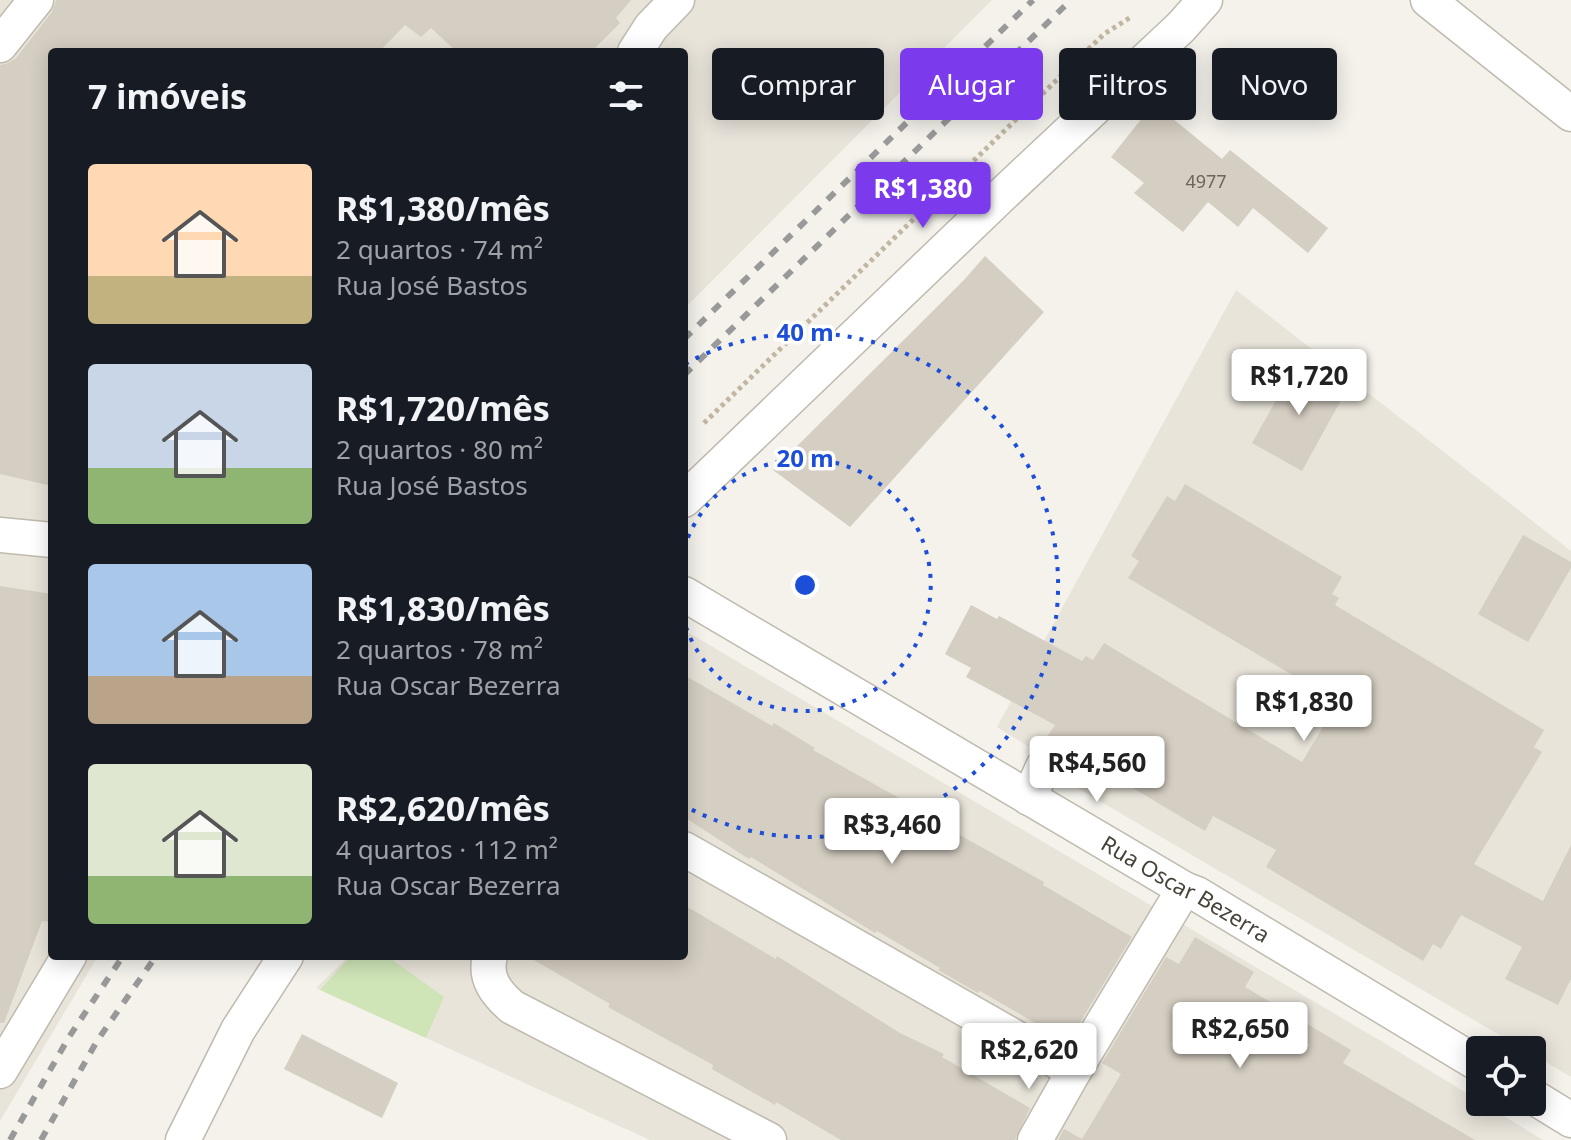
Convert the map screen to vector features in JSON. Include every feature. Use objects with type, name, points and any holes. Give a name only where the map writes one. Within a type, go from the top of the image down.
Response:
[{"type":"street","points":[[0,45],[36,0]]},
{"type":"street","points":[[638,48],[651,27],[677,0]]},
{"type":"street","points":[[688,496],[1181,27],[1205,0]]},
{"type":"street","points":[[1428,0],[1571,114]]},
{"type":"street","points":[[0,535],[48,540]]},
{"type":"street","name":"Rua Oscar Bezerra","points":[[688,596],[1197,894],[1466,1057]]},
{"type":"street","points":[[1029,798],[1043,767]]},
{"type":"street","points":[[688,851],[1074,1071]]},
{"type":"street","points":[[1035,1140],[1184,889]]},
{"type":"street","points":[[0,1071],[9,1030],[66,960]]},
{"type":"street","points":[[183,1140],[238,1030],[283,960]]},
{"type":"street","points":[[489,960],[487,968],[494,991],[512,1007],[769,1140]]},
{"type":"street","points":[[1546,1105],[1571,1120]]},
{"type":"path","points":[[694,433],[1104,34],[1137,14]]},
{"type":"shaded area","points":[[0,0],[992,0],[944,48],[900,48],[900,92],[884,108],[884,48],[712,48],[712,120],[872,120],[688,305],[688,48],[48,48],[48,960],[96,960],[0,1121]]},
{"type":"shaded area","points":[[1236,290],[1571,551],[1571,1077],[1546,1062],[1546,1036],[1501,1036],[1062,779],[1066,770],[997,727]]},
{"type":"shaded area","points":[[688,632],[1466,1093],[1466,1116],[1504,1116],[1543,1140],[650,1140],[316,988],[345,960],[688,960]]},
{"type":"green space","points":[[347,960],[393,960],[444,997],[426,1038],[320,990]]},
{"type":"building","points":[[56,0],[631,0],[616,18],[620,23],[595,48],[453,48],[431,28],[421,37],[405,25],[383,48],[48,48],[48,485],[0,474],[0,65],[16,58],[52,12]]},
{"type":"building","points":[[1140,120],[1175,120],[1222,159],[1230,150],[1328,228],[1308,253],[1253,208],[1238,227],[1208,202],[1183,232],[1134,193],[1144,183],[1111,157]]},
{"type":"building","points":[[985,256],[1044,312],[850,527],[773,470]]},
{"type":"building","points":[[1297,363],[1346,391],[1302,471],[1252,443]]},
{"type":"building","points":[[1185,484],[1342,577],[1332,594],[1339,598],[1335,605],[1544,730],[1534,747],[1542,752],[1474,864],[1543,901],[1571,845],[1571,979],[1558,1005],[1505,979],[1522,947],[1461,915],[1441,949],[1433,944],[1423,961],[1266,867],[1276,850],[1213,816],[1205,831],[1047,737],[1055,725],[966,677],[971,668],[945,654],[971,605],[997,619],[999,616],[1082,661],[1086,656],[1093,660],[1104,643],[1302,762],[1338,702],[1128,578],[1139,561],[1131,556],[1167,496],[1175,501]]},
{"type":"building","points":[[1523,535],[1571,562],[1571,568],[1528,642],[1478,614]]},
{"type":"building","points":[[0,586],[48,593],[48,922],[42,921],[4,1023],[0,1023]]},
{"type":"building","points":[[688,677],[772,726],[774,723],[815,748],[813,750],[942,822],[940,824],[1044,882],[1043,885],[1132,937],[1068,1042],[938,970],[940,968],[877,931],[875,933],[751,857],[749,859],[688,820]]},
{"type":"building","points":[[688,907],[776,959],[777,956],[900,1033],[944,1054],[942,1057],[1030,1108],[1015,1140],[841,1140],[712,1069],[713,1065],[608,1007],[610,1004],[534,960],[688,960]]},
{"type":"building","points":[[1195,937],[1254,972],[1245,987],[1351,1050],[1343,1063],[1475,1140],[1058,1140],[1064,1129],[1082,1139],[1121,1074],[1102,1063],[1166,957],[1179,964]]},
{"type":"building","points":[[302,1034],[398,1083],[382,1118],[284,1069]]},
{"type":"railway","points":[[688,335],[1033,0]]},
{"type":"railway","points":[[688,371],[1071,0]]},
{"type":"railway","points":[[10,1140],[69,1037],[120,960]]},
{"type":"railway","points":[[41,1140],[97,1041],[153,960]]}]
